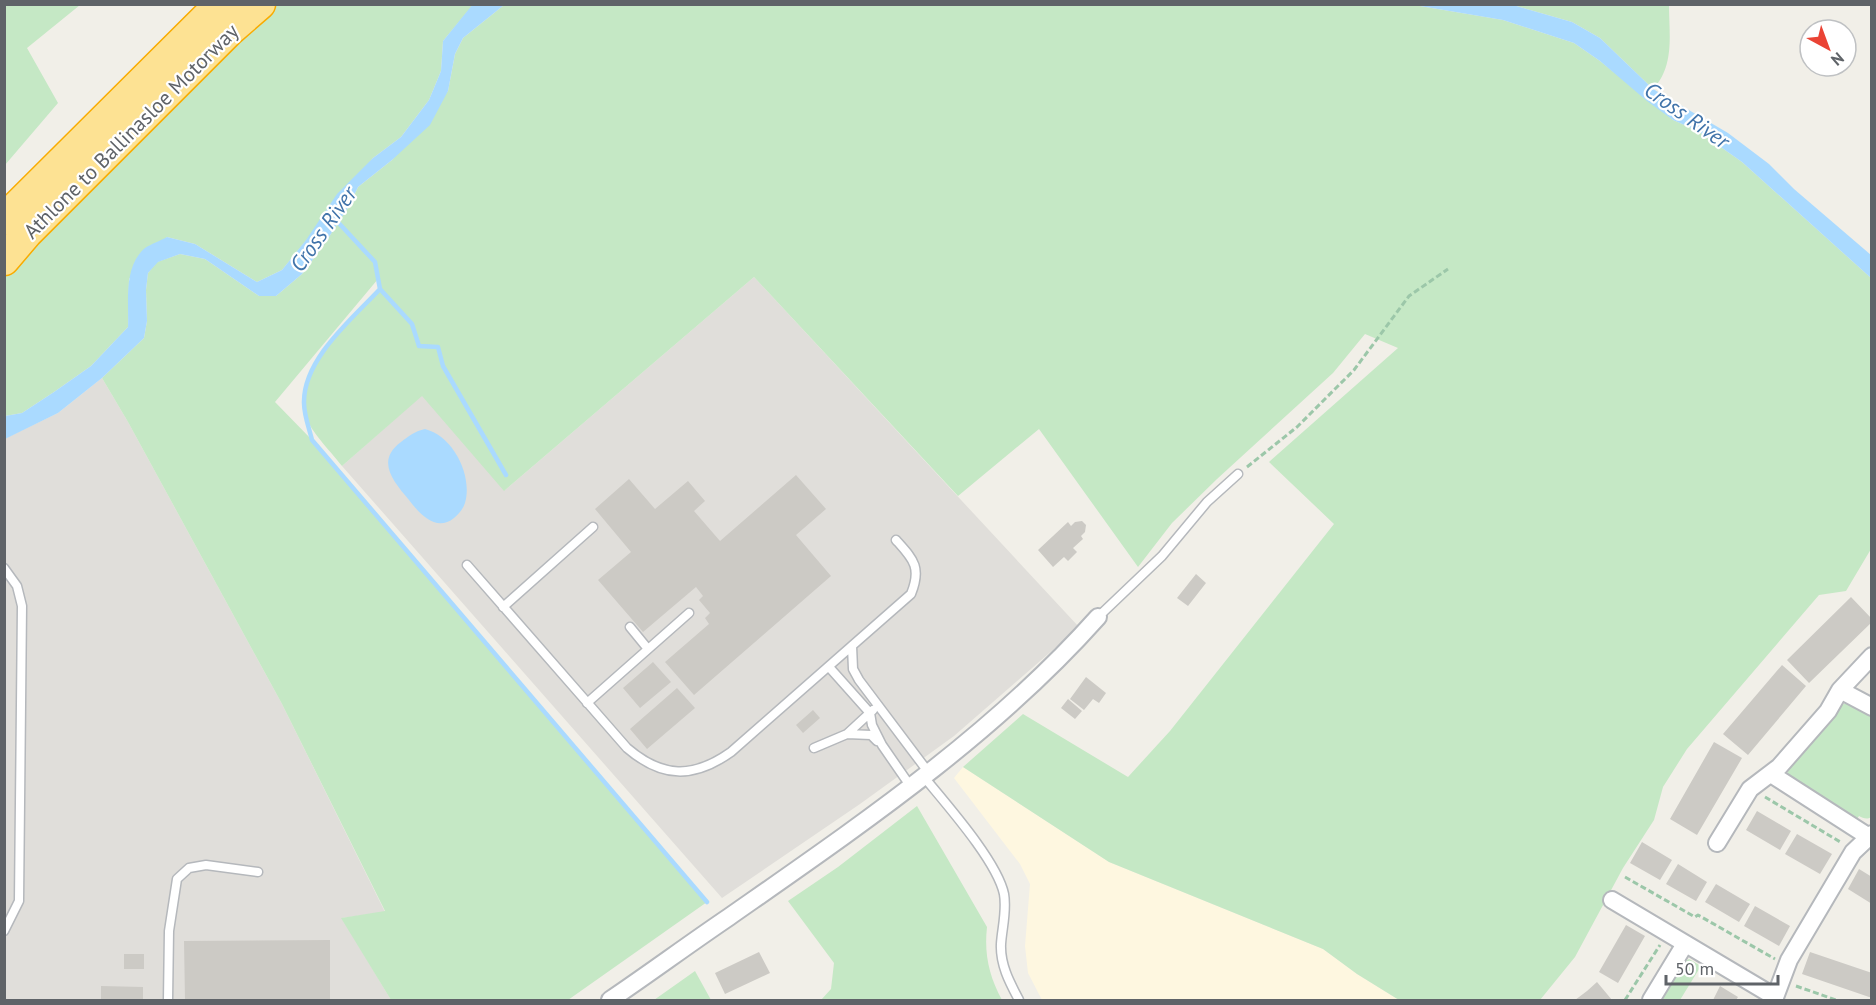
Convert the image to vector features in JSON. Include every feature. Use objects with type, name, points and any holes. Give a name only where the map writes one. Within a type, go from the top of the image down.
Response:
[{"type":"highway","name":"Athlone to Ballinasloe Motorway","points":[[4,219],[220,4]]},
{"type":"highway","name":"Athlone to Ballinasloe Motorway","points":[[4,260],[27,233],[86,174],[260,4]]},
{"type":"street","points":[[610,1000],[798,870],[921,779],[978,733],[1064,655],[1098,617]]},
{"type":"street","points":[[1717,843],[1731,831],[1750,789],[1771,774],[1821,719],[1840,690],[1871,658]]},
{"type":"street","points":[[1840,690],[1872,707]]},
{"type":"street","points":[[1612,900],[1774,999],[1789,960],[1857,847],[1869,839],[1771,774]]},
{"type":"street","points":[[1651,1000],[1685,944]]},
{"type":"lane","points":[[1098,617],[1162,556],[1207,502],[1238,474]]},
{"type":"lane","points":[[503,607],[592,527]]},
{"type":"lane","points":[[467,565],[627,748],[641,760],[657,769],[687,771],[713,765],[731,752],[911,594],[916,581],[916,568],[912,558],[896,540]]},
{"type":"lane","points":[[4,568],[17,586],[22,606],[19,901],[4,931]]},
{"type":"lane","points":[[587,703],[689,614]]},
{"type":"lane","points":[[630,627],[648,649]]},
{"type":"lane","points":[[852,646],[853,669],[878,706],[921,779]]},
{"type":"lane","points":[[829,667],[870,713],[872,725],[882,745]]},
{"type":"lane","points":[[847,735],[878,706]]},
{"type":"lane","points":[[814,748],[847,735],[870,735],[921,779],[978,847],[998,877],[1005,901],[1002,956],[1005,969],[1019,1000]]},
{"type":"lane","points":[[168,1000],[169,932],[177,879],[189,868],[206,865],[258,872]]},
{"type":"path","points":[[1238,474],[1297,427],[1354,370],[1409,296],[1449,269]]},
{"type":"path","points":[[1750,789],[1847,846]]},
{"type":"path","points":[[1625,877],[1779,961]]},
{"type":"shaded area","points":[[754,277],[1079,627],[954,736],[860,804],[722,898],[342,466],[422,395],[505,490]]},
{"type":"shaded area","points":[[102,378],[282,704],[385,912],[342,918],[391,1000],[5,1000],[4,439],[58,413]]},
{"type":"shaded area","points":[[963,767],[1109,862],[1323,949],[1357,974],[1399,1000],[1042,1000],[1028,973],[1025,946],[1030,884],[1020,864],[954,778]]},
{"type":"green space","points":[[5,4],[80,5],[27,48],[58,103],[5,165]]},
{"type":"green space","points":[[275,5],[473,5],[443,41],[441,71],[429,100],[401,137],[373,158],[282,270],[257,282],[195,244],[167,237],[129,279],[128,327],[91,366],[22,413],[5,416],[5,275],[41,234],[220,54]]},
{"type":"green space","points":[[504,5],[1414,5],[1503,20],[1574,43],[1673,120],[1698,131],[1742,162],[1871,278],[1871,549],[1846,591],[1819,595],[1687,749],[1663,787],[1654,820],[1623,868],[1575,957],[1540,1000],[1399,1000],[1357,974],[1323,949],[1109,862],[963,767],[1023,714],[1128,777],[1170,731],[1334,524],[1269,462],[1398,348],[1365,334],[1333,373],[1172,523],[1138,567],[1039,429],[958,496],[754,277],[504,491],[422,396],[342,466],[308,421],[304,403],[306,385],[314,367],[339,332],[380,289],[378,279],[275,402],[312,440],[707,902],[568,1000],[391,1000],[341,918],[385,911],[282,704],[102,378],[144,338],[147,321],[148,273],[157,262],[180,254],[205,259],[259,296],[276,296],[302,274],[349,206],[358,187],[392,160],[448,91],[455,54],[463,38]]},
{"type":"green space","points":[[1513,5],[1669,5],[1670,38],[1665,70],[1653,89],[1600,38],[1572,22]]},
{"type":"green space","points":[[1846,703],[1871,715],[1871,817],[1868,818],[1859,816],[1857,819],[1790,779],[1787,774],[1791,763]]},
{"type":"green space","points":[[917,806],[987,927],[988,965],[1002,1000],[821,1000],[831,989],[834,963],[788,901],[838,867]]},
{"type":"green space","points":[[1689,959],[1701,966],[1680,1000],[1659,1000],[1683,963]]},
{"type":"green space","points":[[695,971],[711,1000],[654,1000]]},
{"type":"water","name":"Cross River","points":[[473,4],[504,5],[463,38],[455,54],[448,91],[430,125],[358,187],[349,206],[302,274],[276,296],[259,296],[205,259],[180,254],[158,262],[148,273],[147,321],[144,338],[102,378],[58,413],[5,439],[5,416],[22,413],[91,366],[128,327],[130,274],[138,256],[145,248],[167,237],[195,244],[257,282],[282,270],[306,240],[337,194],[373,158],[401,137],[429,100],[441,71],[443,41]]},
{"type":"water","name":"Cross River","points":[[1414,5],[1513,5],[1572,22],[1600,38],[1653,89],[1728,133],[1769,164],[1794,189],[1871,255],[1871,278],[1742,162],[1698,131],[1673,120],[1574,43],[1503,20]]},
{"type":"water","points":[[425,429],[435,433],[452,448],[463,469],[466,481],[467,492],[464,505],[458,515],[447,522],[428,520],[393,479],[388,464],[393,449],[412,434]]},
{"type":"building","points":[[796,475],[826,509],[796,535],[831,576],[694,695],[665,662],[709,624],[705,618],[710,613],[699,600],[703,596],[696,587],[643,632],[598,580],[631,552],[595,509],[629,479],[655,509],[688,481],[705,501],[694,511],[720,541]]},
{"type":"building","points":[[1082,521],[1086,525],[1085,532],[1081,536],[1083,539],[1073,548],[1077,552],[1068,561],[1064,557],[1053,567],[1038,550],[1068,522],[1071,526],[1075,522]]},
{"type":"building","points":[[1196,574],[1206,583],[1188,606],[1177,598]]},
{"type":"building","points":[[1851,597],[1872,619],[1872,622],[1809,683],[1787,660]]},
{"type":"building","points":[[653,662],[671,682],[640,708],[623,688]]},
{"type":"building","points":[[1782,665],[1806,686],[1748,755],[1723,734]]},
{"type":"building","points":[[1086,677],[1106,693],[1099,703],[1093,699],[1084,710],[1070,699]]},
{"type":"building","points":[[677,688],[695,708],[647,749],[630,729]]},
{"type":"building","points":[[1068,699],[1082,711],[1075,719],[1061,708]]},
{"type":"building","points":[[813,710],[820,718],[803,733],[796,725]]},
{"type":"building","points":[[1714,742],[1742,758],[1697,835],[1670,819]]},
{"type":"building","points":[[1757,811],[1791,831],[1780,850],[1746,830]]},
{"type":"building","points":[[1797,834],[1832,854],[1820,874],[1785,854]]},
{"type":"building","points":[[1642,842],[1672,860],[1660,880],[1630,863]]},
{"type":"building","points":[[1678,864],[1707,882],[1696,901],[1666,884]]},
{"type":"building","points":[[1859,869],[1872,877],[1872,904],[1848,889]]},
{"type":"building","points":[[1716,884],[1750,904],[1739,922],[1705,902]]},
{"type":"building","points":[[1755,906],[1790,926],[1779,946],[1744,926]]},
{"type":"building","points":[[1626,925],[1645,936],[1618,983],[1599,972]]},
{"type":"building","points":[[330,940],[330,1000],[185,1000],[184,941]]},
{"type":"building","points":[[759,952],[770,973],[725,994],[715,973]]},
{"type":"building","points":[[1810,952],[1872,973],[1872,998],[1802,974]]},
{"type":"building","points":[[124,954],[144,954],[144,969],[124,969]]},
{"type":"building","points":[[1597,982],[1612,1000],[1575,1000],[1587,991]]},
{"type":"building","points":[[101,986],[143,987],[143,1000],[101,1000]]},
{"type":"building","points":[[1720,986],[1738,997],[1736,1000],[1713,1000]]},
{"type":"waterway","name":"Cross River","points":[[335,219],[375,262],[380,289],[332,340],[320,355],[312,371],[306,387],[304,403],[312,440],[707,902]]},
{"type":"waterway","points":[[380,289],[412,324],[419,346],[438,347],[443,366],[506,475]]}]
